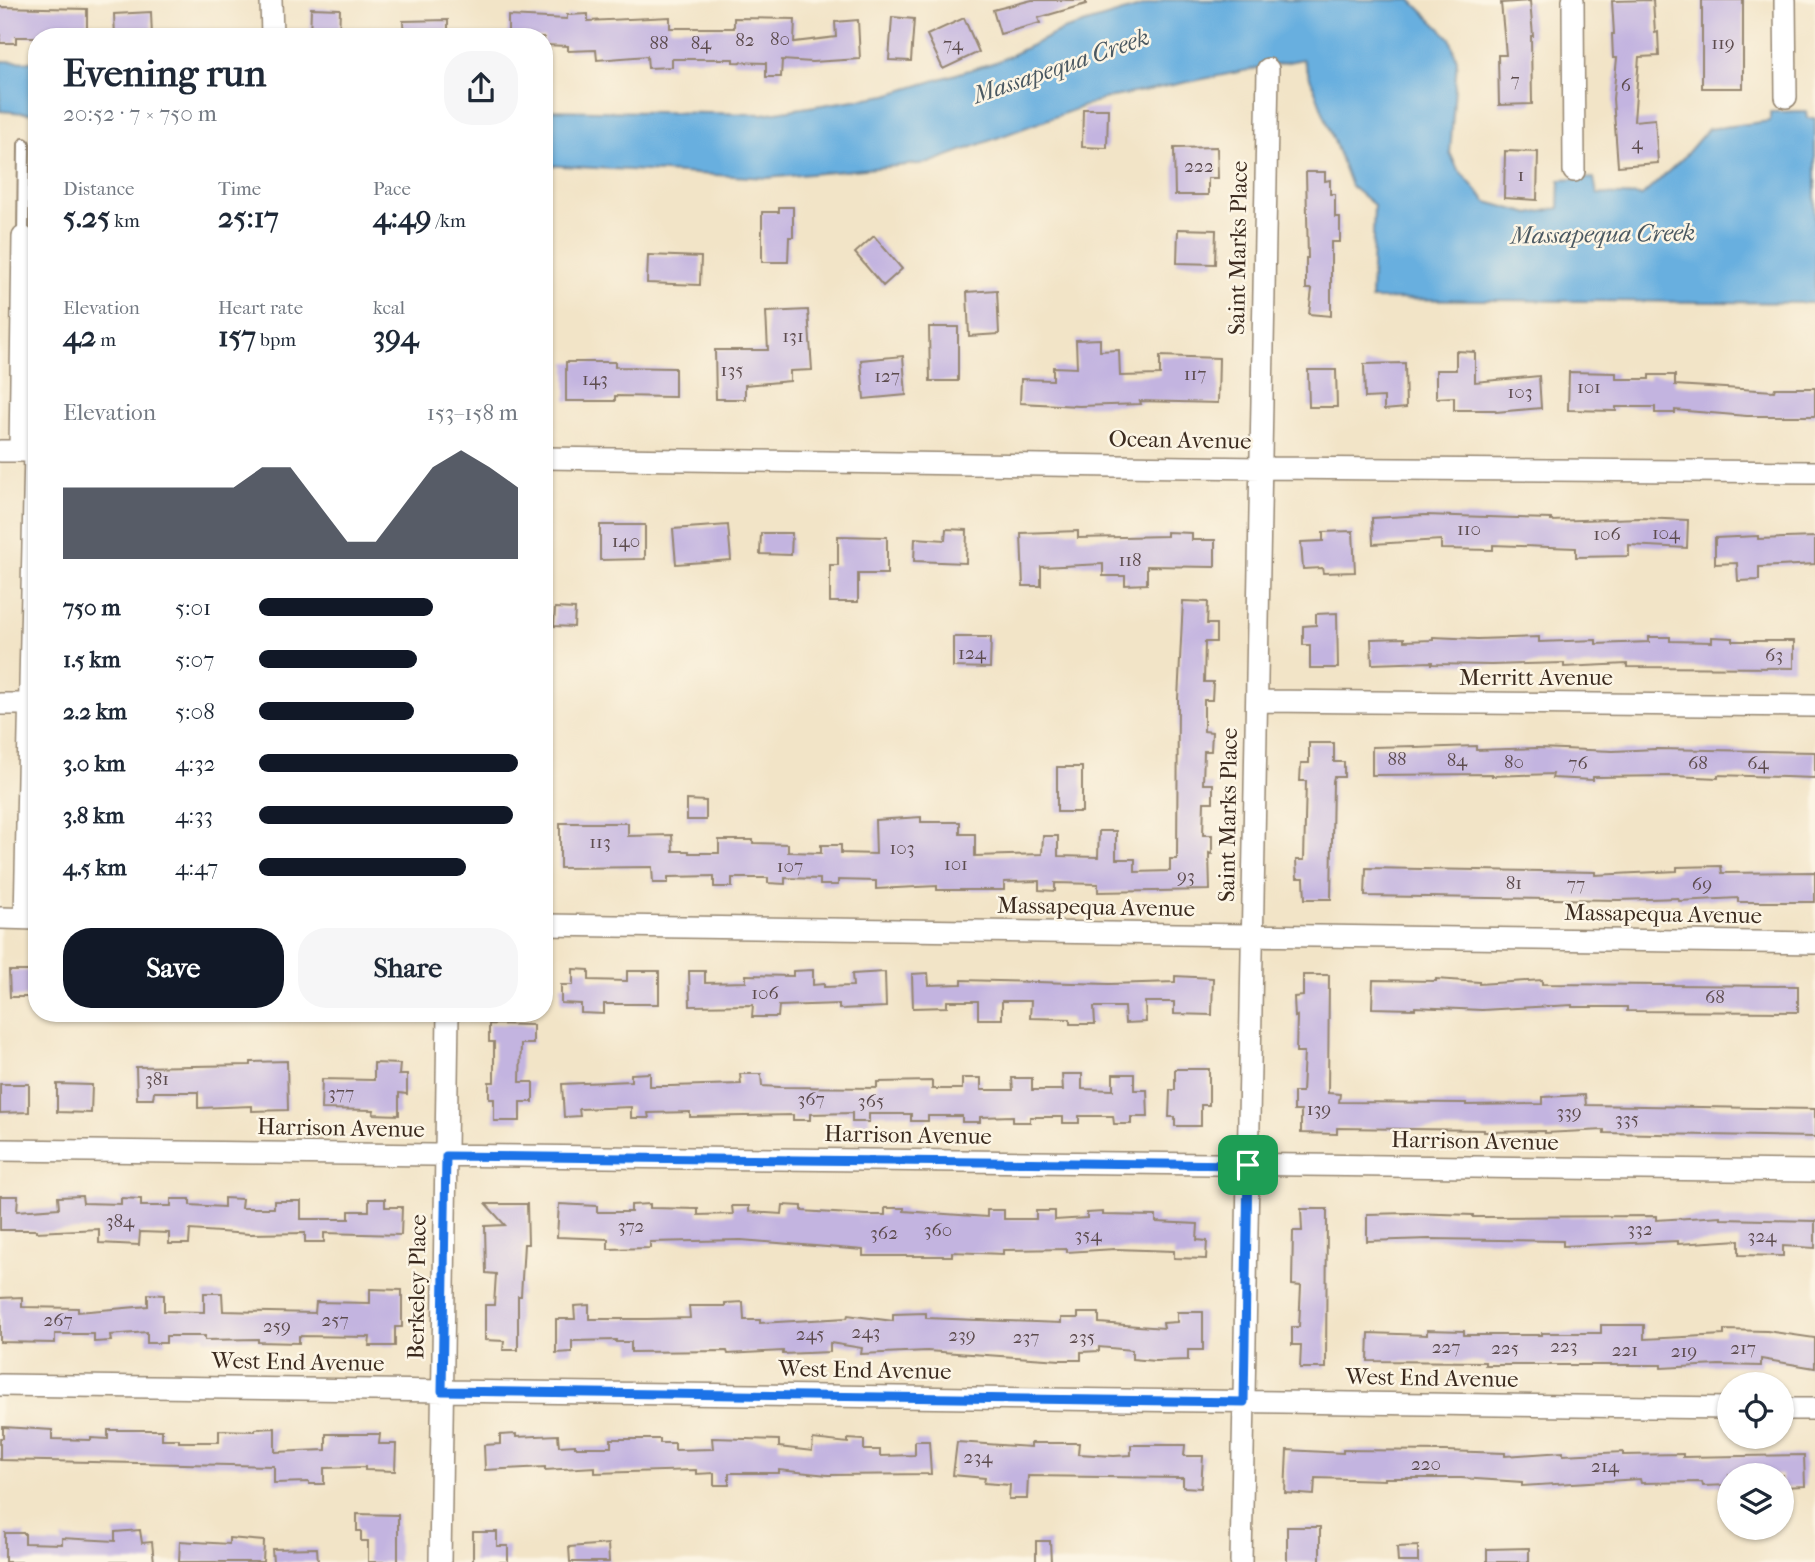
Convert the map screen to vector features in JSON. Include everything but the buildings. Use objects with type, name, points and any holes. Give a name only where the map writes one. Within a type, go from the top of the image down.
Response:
[{"type":"street","points":[[271,0],[272,28]]},
{"type":"street","points":[[1573,0],[1574,172]]},
{"type":"street","points":[[1785,0],[1786,97]]},
{"type":"street","name":"Saint Marks Place","points":[[1241,1562],[1268,69]]},
{"type":"street","points":[[23,237],[23,451],[28,632]]},
{"type":"street","name":"Ocean Avenue","points":[[553,458],[1815,472]]},
{"type":"street","name":"Merritt Avenue","points":[[1256,701],[1815,706]]},
{"type":"street","points":[[0,704],[28,704]]},
{"type":"street","points":[[0,918],[28,919]]},
{"type":"street","name":"Massapequa Avenue","points":[[553,926],[1815,943]]},
{"type":"street","name":"Berkeley Place","points":[[440,1562],[448,1022]]},
{"type":"street","name":"Harrison Avenue","points":[[0,1150],[1815,1171]]},
{"type":"street","name":"West End Avenue","points":[[0,1384],[1717,1408]]},
{"type":"street","points":[[1794,1409],[1815,1409]]},
{"type":"lane","points":[[23,237],[24,144]]},
{"type":"water","name":"Massapequa Creek","points":[[1163,0],[1411,0],[1450,38],[1457,60],[1450,153],[1457,168],[1487,202],[1530,214],[1559,208],[1560,180],[1594,178],[1597,194],[1642,196],[1683,158],[1708,129],[1770,121],[1770,112],[1806,111],[1807,118],[1815,118],[1815,303],[1371,299],[1374,205],[1351,186],[1303,59],[1103,99],[929,163],[767,178],[553,166],[553,110],[763,114],[887,95],[999,61],[1063,30]]},
{"type":"water","points":[[0,61],[28,62],[28,113],[0,111]]},
{"type":"route","points":[[446,1156],[1248,1165],[1244,1402],[442,1391],[446,1156]]}]
